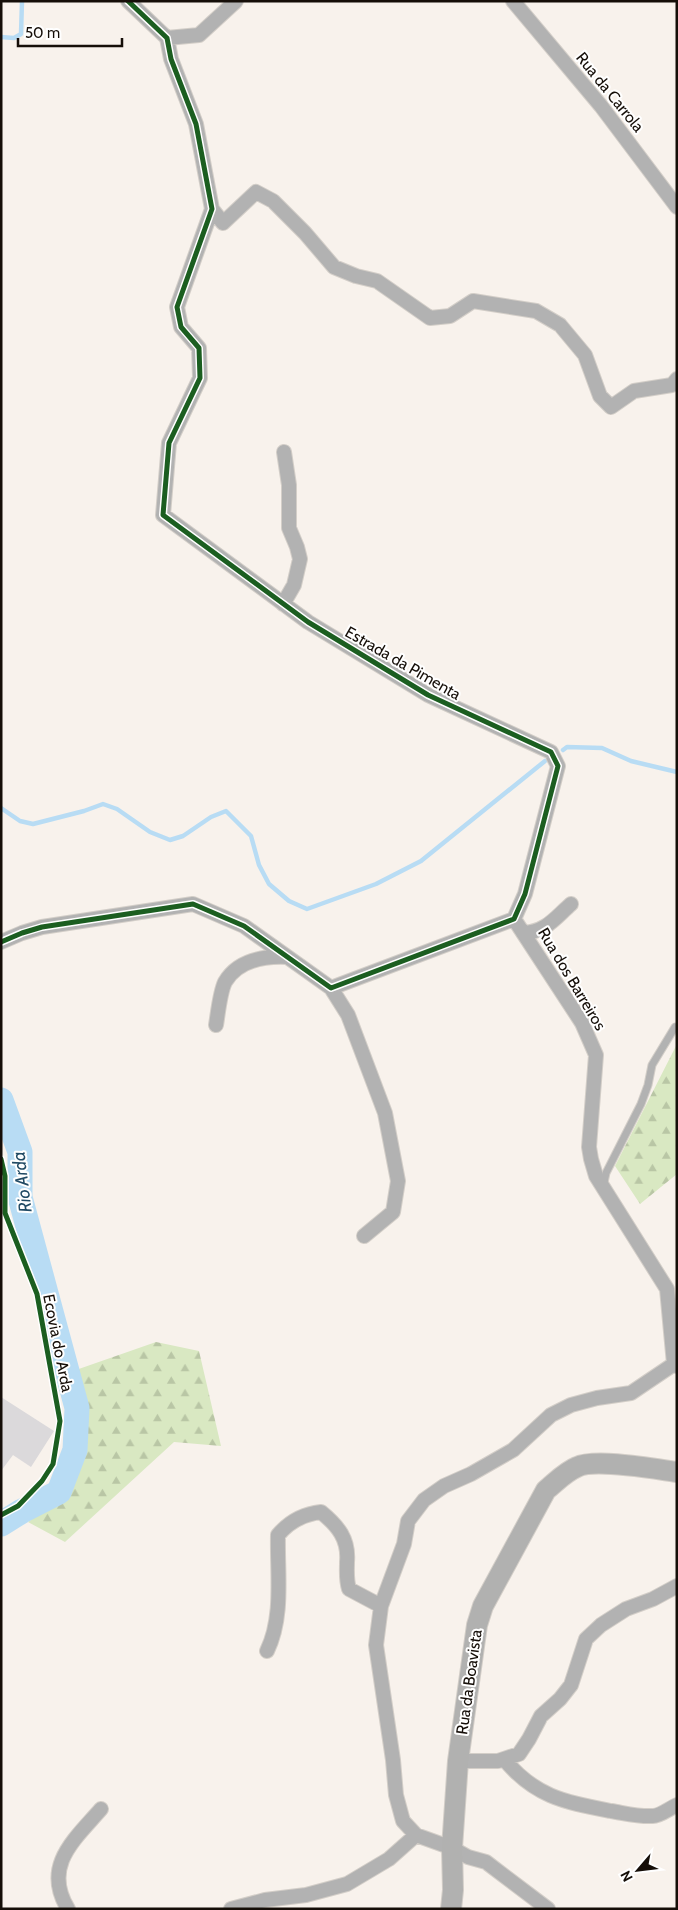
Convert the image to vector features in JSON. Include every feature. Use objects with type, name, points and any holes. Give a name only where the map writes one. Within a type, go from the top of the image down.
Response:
[{"type":"street","points":[[128,1],[167,38],[171,59],[196,124],[212,209],[223,223],[256,192],[273,201],[305,233],[334,267],[356,276],[377,281],[430,318],[450,316],[473,301],[536,311],[560,325],[585,355],[600,396],[611,407],[634,391],[672,385],[677,379]]},
{"type":"street","points":[[167,38],[199,35],[236,1]]},
{"type":"street","name":"Rua da Carrola","points":[[513,1],[601,106],[677,208]]},
{"type":"street","name":"Estrada da Pimenta","points":[[212,209],[177,307],[181,327],[199,348],[200,378],[169,443],[163,515],[308,622],[428,694],[551,752],[558,766],[525,894],[514,919]]},
{"type":"street","points":[[283,604],[294,585],[300,559],[297,547],[288,528],[289,485],[284,452]]},
{"type":"street","points":[[1,942],[42,927],[193,904],[244,926],[331,988],[348,1015],[385,1113],[398,1181],[393,1212],[364,1236]]},
{"type":"street","points":[[523,933],[534,933],[543,930],[571,904]]},
{"type":"street","points":[[331,988],[514,919]]},
{"type":"street","name":"Rua dos Barreiros","points":[[514,919],[582,1024],[596,1055],[589,1147],[590,1159],[602,1187],[668,1289],[676,1365]]},
{"type":"street","points":[[216,1025],[224,984],[235,969],[255,959],[268,956],[287,956]]},
{"type":"street","points":[[548,1909],[495,1867],[416,1835],[403,1821],[396,1795],[393,1760],[376,1646],[381,1606],[404,1544],[408,1521],[424,1500],[444,1486],[471,1474],[513,1450],[551,1415],[571,1405],[596,1398],[632,1393],[676,1365]]},
{"type":"street","name":"Rua da Boavista","points":[[450,1909],[453,1890],[452,1848],[458,1761],[477,1625],[483,1606],[546,1490],[562,1476],[578,1466],[595,1463],[677,1472]]},
{"type":"street","points":[[267,1651],[274,1636],[278,1611],[278,1535],[286,1526],[311,1514],[320,1512],[342,1533],[347,1547],[346,1576],[349,1589],[381,1606]]},
{"type":"street","points":[[458,1761],[498,1761],[519,1754],[540,1716],[560,1699],[571,1685],[586,1639],[601,1625],[626,1610],[653,1599],[677,1586]]},
{"type":"street","points":[[504,1759],[517,1774],[535,1788],[555,1799],[621,1813],[655,1817],[677,1805]]},
{"type":"street","points":[[68,1909],[59,1893],[57,1877],[62,1858],[78,1835],[101,1809]]},
{"type":"street","points":[[231,1909],[265,1900],[306,1895],[347,1884],[389,1859],[416,1835]]},
{"type":"lane","points":[[602,1187],[606,1174],[641,1104],[652,1065],[675,1027]]},
{"type":"green space","points":[[677,1044],[677,1174],[640,1204],[615,1166]]},
{"type":"green space","points":[[156,1342],[199,1351],[221,1446],[174,1442],[65,1542],[28,1522],[63,1496],[81,1451],[83,1408],[73,1371]]},
{"type":"building","points":[[1,1397],[54,1431],[31,1467],[13,1455],[1,1471]]},
{"type":"waterway","points":[[1,37],[14,38],[21,34],[22,1]]},
{"type":"waterway","points":[[563,750],[567,747],[602,748],[631,761],[677,772]]},
{"type":"waterway","points":[[1,808],[20,821],[33,824],[84,811],[103,804],[117,809],[150,832],[170,840],[183,836],[211,817],[226,811],[251,836],[259,865],[269,884],[289,901],[307,909],[376,884],[421,861],[545,761]]},
{"type":"waterway","name":"Rio Arda","points":[[1,1100],[20,1152],[20,1197],[77,1408],[75,1450],[59,1492],[1,1524]]},
{"type":"cycle path","points":[[1,942],[42,927],[193,904],[244,926],[331,988],[514,919],[525,894],[558,766],[551,752],[428,695],[308,622],[163,515],[169,443],[200,378],[199,348],[181,327],[177,307],[212,209],[196,124],[171,59],[167,38],[128,1]]},
{"type":"cycle path","name":"Ecovia do Arda","points":[[1,1159],[5,1176],[5,1213],[37,1294],[60,1421],[53,1464],[42,1481],[18,1506],[1,1515]]}]
